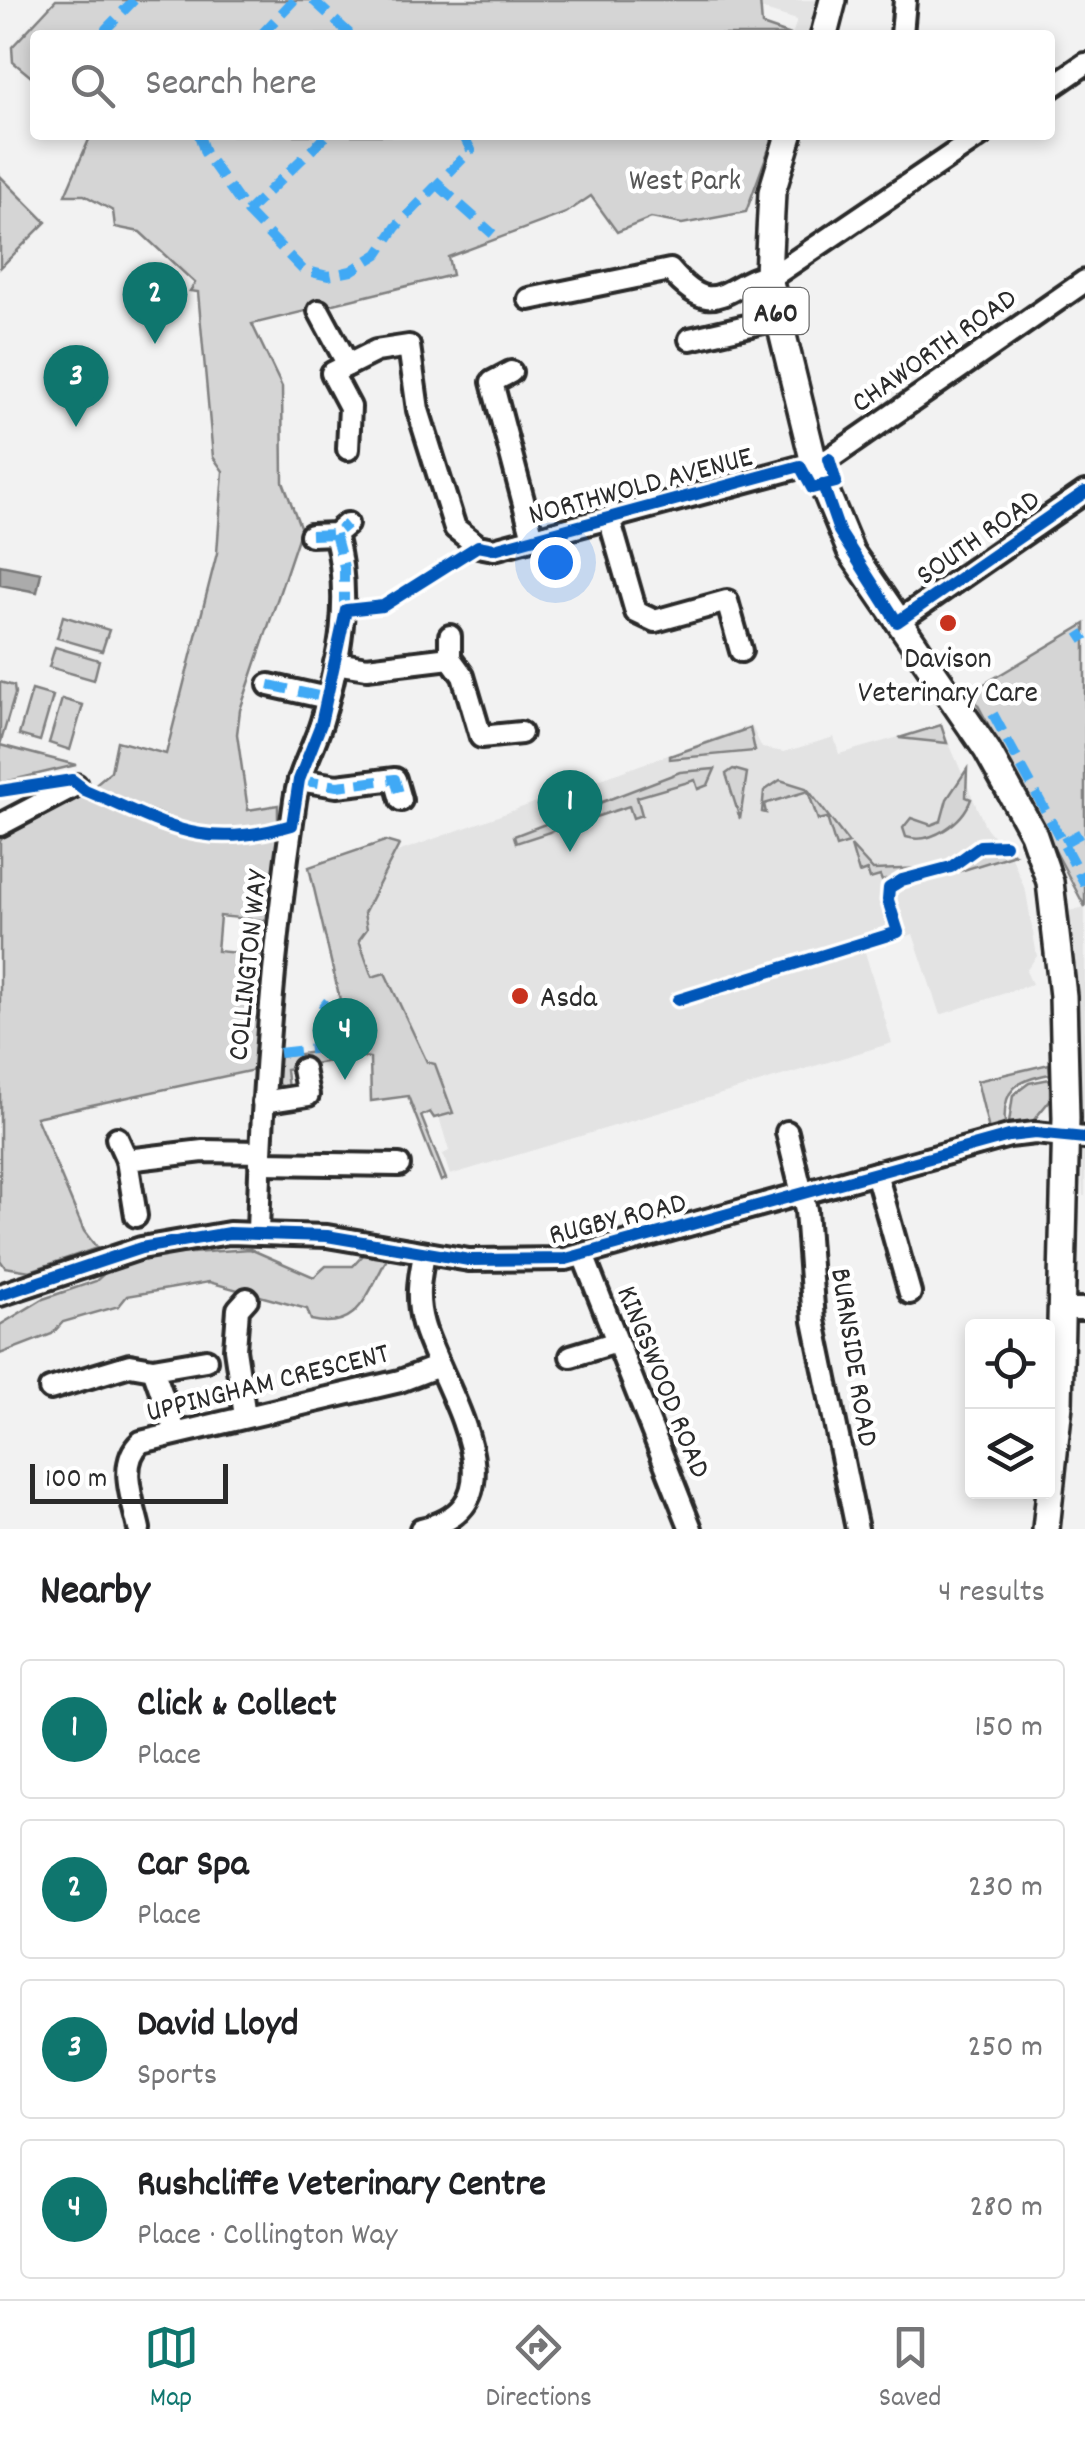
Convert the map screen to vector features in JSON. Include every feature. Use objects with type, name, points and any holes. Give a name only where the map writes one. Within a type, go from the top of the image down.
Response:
[{"type":"main road","points":[[825,30],[832,0]]},
{"type":"main road","name":"A60","points":[[788,140],[772,192],[768,274],[814,463],[840,531],[999,796],[1052,910],[1076,1137],[1074,1309],[1046,1529]]},
{"type":"street","points":[[902,30],[904,0]]},
{"type":"street","points":[[1055,85],[1085,64]]},
{"type":"street","points":[[529,299],[670,270],[692,295],[703,299],[728,294],[754,276],[778,272],[974,140]]},
{"type":"street","name":"CHAWORTH ROAD","points":[[814,463],[828,459],[1085,281]]},
{"type":"street","points":[[319,311],[331,373],[350,407],[348,449]]},
{"type":"street","points":[[690,339],[778,320]]},
{"type":"street","name":"NORTHWOLD AVENUE","points":[[331,373],[408,337],[418,410],[455,528],[478,546],[494,549],[814,463]]},
{"type":"street","points":[[511,372],[492,382],[533,538]]},
{"type":"street","name":"SOUTH ROAD","points":[[897,622],[1085,492]]},
{"type":"street","points":[[609,518],[636,612],[655,622],[727,601],[741,651]]},
{"type":"street","name":"COLLINGTON WAY","points":[[258,1232],[263,1102],[299,780],[327,698],[346,610],[341,529],[311,535]]},
{"type":"street","points":[[450,636],[450,658],[463,676],[481,737],[521,733]]},
{"type":"street","points":[[336,663],[367,668],[450,658]]},
{"type":"street","points":[[270,686],[327,698]]},
{"type":"street","points":[[299,780],[336,786],[395,779],[401,800]]},
{"type":"street","points":[[0,825],[76,785]]},
{"type":"street","points":[[263,1102],[308,1095],[303,1069]]},
{"type":"street","name":"BURNSIDE ROAD","points":[[786,1132],[803,1194],[814,1321],[857,1529]]},
{"type":"street","name":"RUGBY ROAD","points":[[1,1293],[141,1248],[258,1232],[327,1236],[424,1255],[512,1262],[583,1256],[1009,1136],[1076,1137]]},
{"type":"street","points":[[117,1138],[128,1160],[136,1216]]},
{"type":"street","points":[[128,1160],[203,1151],[398,1166]]},
{"type":"street","points":[[876,1173],[910,1293]]},
{"type":"street","points":[[420,1529],[452,1515],[471,1488],[476,1471],[470,1439],[439,1366],[418,1298],[424,1255]]},
{"type":"street","name":"KINGSWOOD ROAD","points":[[583,1256],[690,1529]]},
{"type":"street","points":[[246,1416],[234,1349],[238,1308],[248,1299]]},
{"type":"street","points":[[571,1356],[617,1342]]},
{"type":"street","points":[[50,1389],[130,1365],[152,1369],[206,1360]]},
{"type":"street","name":"UPPINGHAM CRESCENT","points":[[139,1529],[128,1477],[131,1450],[152,1436],[400,1381],[439,1366]]},
{"type":"street","points":[[152,1369],[174,1431]]},
{"type":"shaded area","points":[[761,0],[817,0],[810,30],[794,30],[797,20],[761,9]]},
{"type":"shaded area","points":[[0,565],[41,573],[37,592],[0,585]]},
{"type":"shaded area","points":[[751,725],[762,748],[784,752],[834,737],[839,754],[941,725],[985,826],[1013,860],[1026,892],[1037,956],[1026,971],[1032,984],[940,1015],[913,934],[865,952],[892,1043],[450,1175],[443,1154],[449,1151],[439,1117],[453,1113],[386,974],[373,978],[359,940],[367,929],[364,913],[392,854]]},
{"type":"shaded area","points":[[1085,907],[1083,1196],[1076,1038],[1061,913]]},
{"type":"green space","points":[[56,0],[760,0],[762,25],[776,30],[30,30],[30,76],[13,62],[12,47]]},
{"type":"green space","name":"West Park","points":[[89,140],[772,140],[746,212],[682,224],[651,218],[617,232],[591,196],[566,213],[448,257],[452,275],[252,324],[282,387],[283,482],[301,529],[240,710],[237,734],[248,810],[278,805],[278,824],[255,831],[207,832],[92,787],[111,771],[117,741],[166,754],[217,553],[223,471],[213,457],[198,292],[190,291],[195,283],[140,232],[115,227],[113,211],[84,195],[65,195]]},
{"type":"green space","points":[[0,176],[46,222],[0,268]]},
{"type":"green space","points":[[63,616],[109,630],[102,651],[57,638]]},
{"type":"green space","points":[[1085,624],[1085,907],[971,692]]},
{"type":"green space","points":[[55,647],[99,660],[94,680],[49,667]]},
{"type":"green space","points":[[0,682],[14,686],[15,694],[0,745]]},
{"type":"green space","points":[[32,690],[53,696],[40,741],[19,735]]},
{"type":"green space","points":[[62,699],[83,705],[70,750],[49,743]]},
{"type":"green space","points":[[941,725],[947,743],[899,738]]},
{"type":"green space","points":[[750,728],[755,751],[670,759],[670,756]]},
{"type":"green space","points":[[0,745],[76,765],[0,783]]},
{"type":"green space","points":[[715,769],[708,785],[698,789],[695,780],[637,797],[642,815],[633,818],[629,806],[516,843],[514,836],[680,772]]},
{"type":"green space","points":[[733,769],[747,773],[740,819],[726,774]]},
{"type":"green space","points":[[967,769],[966,797],[971,799],[961,816],[935,835],[906,837],[903,828],[911,818],[931,825],[941,821],[947,799]]},
{"type":"green space","points":[[780,780],[806,788],[849,843],[836,847],[827,818],[818,820],[808,791],[764,804],[766,813],[762,812],[764,791]]},
{"type":"green space","points":[[83,790],[156,824],[200,836],[250,837],[280,832],[270,921],[220,916],[217,951],[266,956],[254,1070],[36,1117],[84,1231],[97,1248],[30,1271],[5,1267],[0,1260],[0,841],[19,821]]},
{"type":"green space","points":[[385,841],[399,845],[364,913],[367,929],[359,940],[372,977],[385,973],[427,1062],[435,1064],[453,1113],[434,1118],[430,1112],[421,1116],[446,1179],[441,1181],[408,1096],[371,1101],[370,1058],[357,1056],[286,1069],[288,1090],[275,1082],[278,1057],[351,1047],[309,867]]},
{"type":"green space","points":[[851,846],[873,870],[928,868],[882,881],[880,876],[870,879],[867,870],[859,873]]},
{"type":"green space","points":[[984,849],[1005,849],[1015,854],[951,874],[949,867]]},
{"type":"green space","points":[[1049,1064],[1050,1074],[1014,1088],[1006,1102],[1005,1124],[989,1130],[977,1081]]},
{"type":"green space","points":[[1050,1079],[1050,1100],[1033,1121],[1009,1123],[1013,1095],[1029,1083]]},
{"type":"green space","points":[[250,1249],[314,1277],[326,1266],[353,1266],[367,1251],[387,1259],[359,1307],[340,1320],[311,1320],[307,1309],[209,1282],[127,1296],[119,1306],[63,1322],[52,1334],[0,1354],[0,1325],[43,1299],[96,1281],[108,1270],[163,1255]]},
{"type":"marked path","points":[[106,30],[134,0]]},
{"type":"marked path","points":[[266,30],[294,0]]},
{"type":"marked path","points":[[313,0],[346,30]]},
{"type":"marked path","points":[[201,140],[205,153],[247,212],[322,140]]},
{"type":"marked path","points":[[247,212],[303,270],[328,276],[351,271],[378,254],[396,227],[471,150],[466,140]]},
{"type":"marked path","points":[[438,185],[493,234]]},
{"type":"marked path","points":[[311,535],[335,534],[347,524]]},
{"type":"marked path","points":[[335,534],[344,567],[344,618]]},
{"type":"marked path","points":[[1079,632],[1085,641]]},
{"type":"marked path","points":[[269,685],[327,698]]},
{"type":"marked path","points":[[993,714],[1085,884]]},
{"type":"marked path","points":[[299,780],[337,786],[395,779],[401,800]]},
{"type":"marked path","points":[[1063,843],[1085,831]]},
{"type":"marked path","points":[[321,1002],[340,1017],[349,1045]]},
{"type":"marked path","points":[[279,1053],[349,1045],[367,1049]]},
{"type":"cycle path","points":[[0,791],[72,780],[85,790],[163,824],[208,835],[260,833],[292,825],[299,780],[321,724],[346,610],[383,606],[478,546],[494,549],[800,466],[812,488],[836,482],[829,459]]},
{"type":"cycle path","points":[[823,485],[839,531],[897,622],[1085,492]]},
{"type":"cycle path","points":[[678,1000],[898,932],[888,900],[889,888],[902,880],[951,867],[980,846],[1005,845]]},
{"type":"cycle path","points":[[0,1295],[141,1248],[229,1233],[327,1236],[469,1260],[566,1259],[1009,1136],[1035,1133],[1085,1138]]},
{"type":"place","name":"Car Spa","points":[[155,344]]},
{"type":"place","name":"David Lloyd","points":[[76,427]]},
{"type":"place","name":"Davison Veterinary Care","points":[[948,623]]},
{"type":"place","name":"Click & Collect","points":[[570,852]]},
{"type":"place","name":"Asda","points":[[520,996]]},
{"type":"place","name":"Rushcliffe Veterinary Centre","points":[[345,1080]]}]
